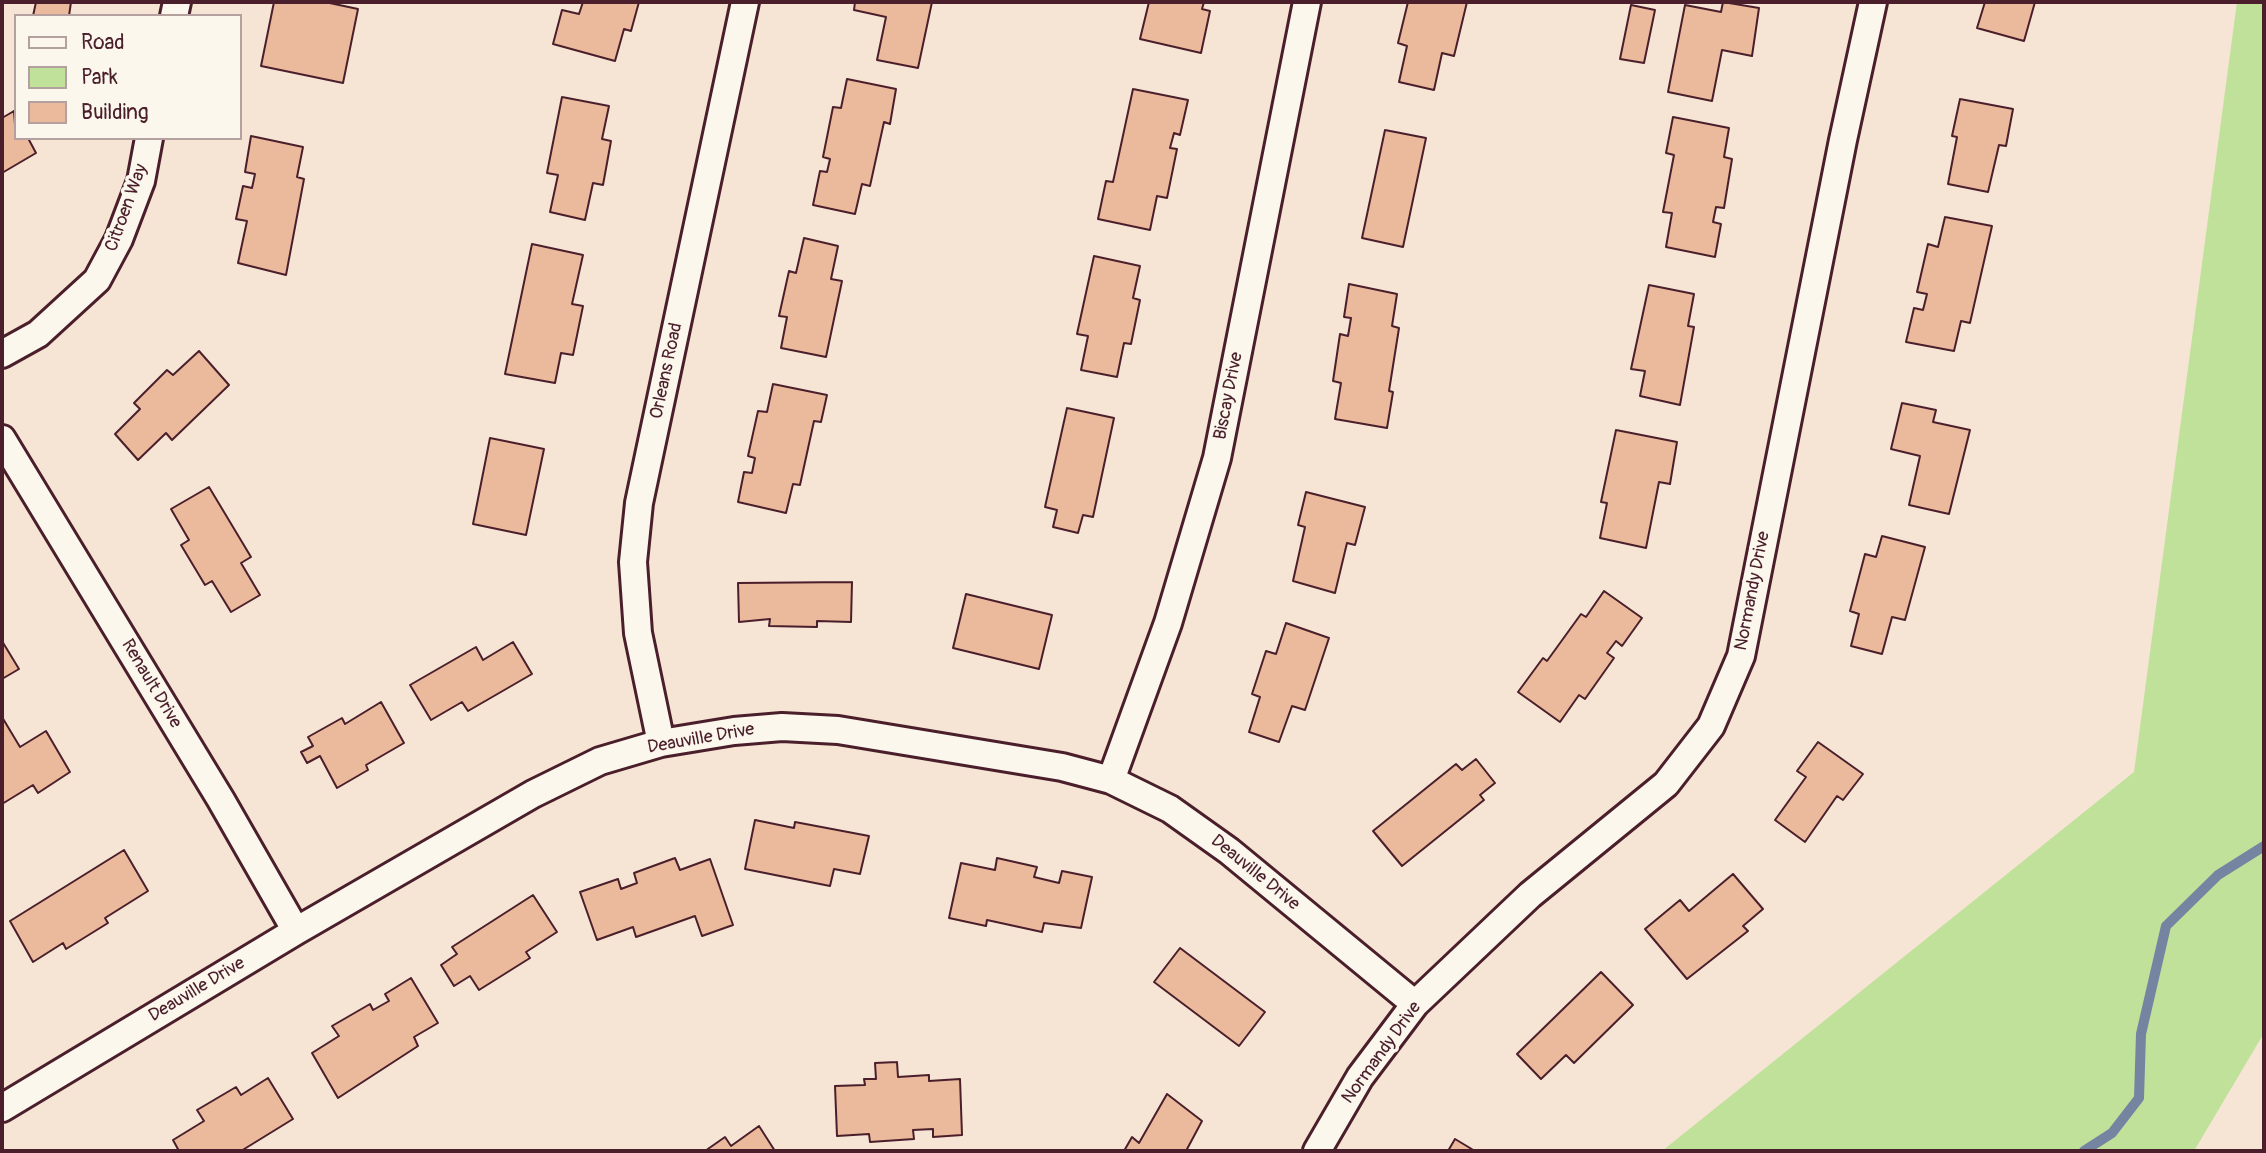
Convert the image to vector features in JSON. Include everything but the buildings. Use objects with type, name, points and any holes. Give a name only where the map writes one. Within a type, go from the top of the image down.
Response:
[{"type":"street","name":"Orleans Road","points":[[661,743],[638,633],[633,562],[639,503],[745,2]]},
{"type":"street","name":"Biscay Drive","points":[[1111,780],[1168,623],[1217,458],[1307,2]]},
{"type":"street","name":"Normandy Drive","points":[[1317,1151],[1360,1077],[1415,1004],[1530,895],[1666,784],[1712,726],[1741,656],[1840,154],[1874,2]]},
{"type":"street","name":"Citroen Way","points":[[2,354],[38,334],[97,281],[119,239],[141,181],[149,140]]},
{"type":"street","name":"Renault Drive","points":[[2,439],[214,789],[296,931]]},
{"type":"street","name":"Deauville Drive","points":[[2,1108],[296,931],[533,794],[600,761],[661,743],[734,731],[782,727],[838,730],[1062,767],[1111,780],[1170,809],[1229,850],[1415,1004]]},
{"type":"green space","points":[[2237,2],[2264,2],[2264,1033],[2194,1151],[1662,1151],[2134,772]]},
{"type":"waterway","points":[[2084,1151],[2112,1133],[2139,1098],[2141,1034],[2166,926],[2218,875],[2264,846]]}]
